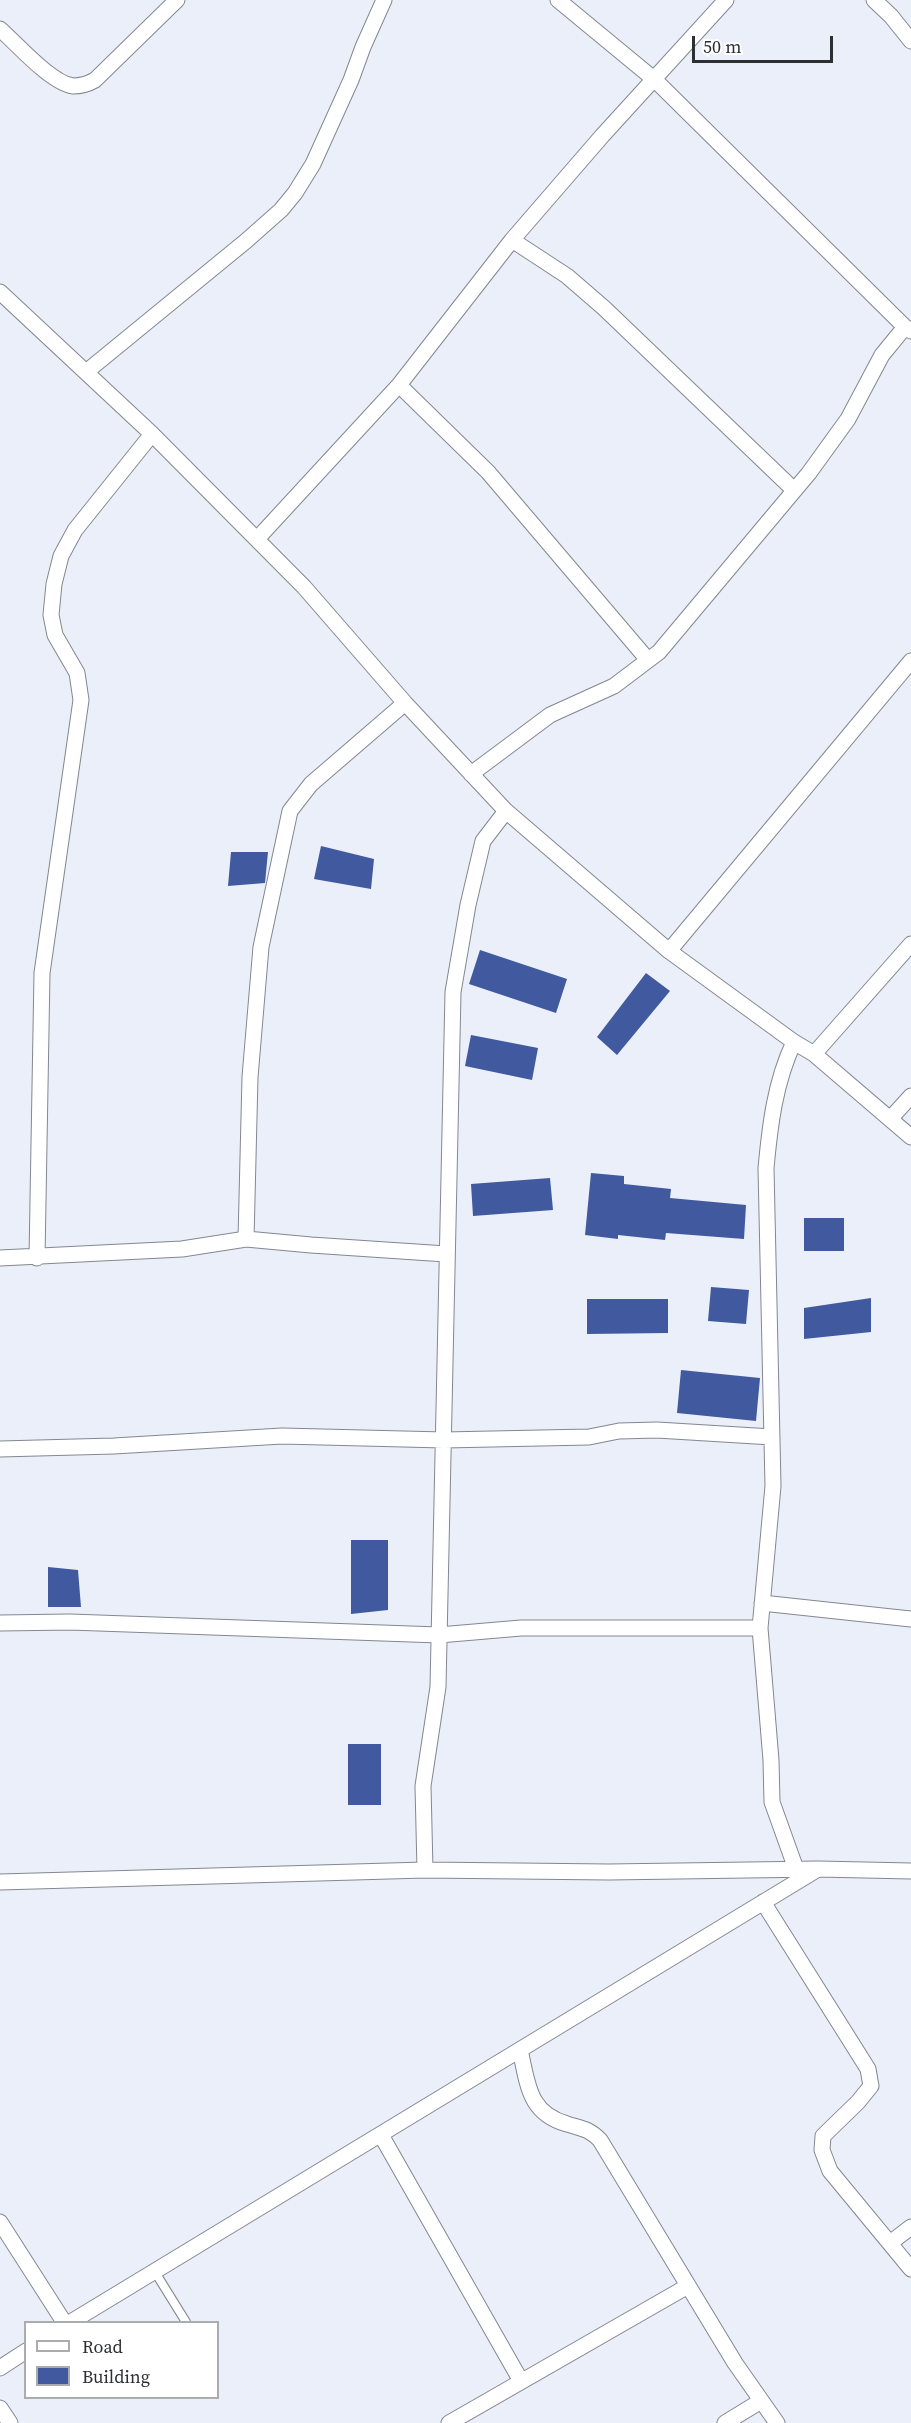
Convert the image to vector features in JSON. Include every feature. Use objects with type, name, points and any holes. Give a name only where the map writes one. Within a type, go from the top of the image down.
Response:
[{"type":"street","points":[[0,29],[54,77],[72,86],[87,85],[95,80],[177,0]]},
{"type":"street","points":[[86,372],[246,241],[281,210],[295,193],[313,164],[384,0]]},
{"type":"street","points":[[471,774],[550,715],[614,686],[659,652],[794,490],[848,419],[882,355],[908,328],[655,80],[558,0]]},
{"type":"street","points":[[257,539],[399,385],[512,240],[602,136],[726,0]]},
{"type":"street","points":[[874,0],[891,16],[911,41]]},
{"type":"street","points":[[512,240],[567,276],[604,308],[794,490]]},
{"type":"street","points":[[0,292],[152,434],[304,587],[405,703],[506,811],[669,951],[814,1054],[911,1137]]},
{"type":"street","points":[[399,385],[489,472],[648,660]]},
{"type":"street","points":[[37,1258],[42,973],[81,700],[77,673],[55,634],[51,615],[54,584],[61,556],[75,530],[152,434]]},
{"type":"street","points":[[669,951],[911,661]]},
{"type":"street","points":[[246,1239],[250,1077],[261,947],[290,811],[311,784],[405,703]]},
{"type":"street","points":[[425,1870],[423,1786],[438,1687],[453,992],[468,905],[483,841],[506,811]]},
{"type":"street","points":[[814,1054],[911,944]]},
{"type":"street","points":[[794,1042],[780,1076],[771,1118],[766,1168],[772,1486],[760,1628],[771,1760],[772,1802],[796,1869]]},
{"type":"street","points":[[890,1119],[911,1096]]},
{"type":"street","points":[[0,1258],[182,1250],[246,1239],[446,1254]]},
{"type":"street","points":[[0,1449],[114,1446],[282,1436],[444,1440],[589,1437],[619,1431],[657,1430],[772,1437]]},
{"type":"street","points":[[762,1603],[911,1619]]},
{"type":"street","points":[[0,1623],[70,1622],[439,1635],[521,1628],[760,1628]]},
{"type":"street","points":[[73,2321],[818,1869]]},
{"type":"street","points":[[0,1882],[425,1870],[609,1872],[818,1869],[911,1871]]},
{"type":"street","points":[[763,1902],[868,2069],[871,2086],[824,2136],[822,2150],[830,2172],[911,2269]]},
{"type":"street","points":[[520,2050],[532,2099],[552,2119],[590,2130],[600,2140],[735,2362],[777,2423]]},
{"type":"street","points":[[381,2135],[521,2381]]},
{"type":"street","points":[[0,2222],[63,2321]]},
{"type":"street","points":[[890,2243],[911,2227]]},
{"type":"street","points":[[449,2423],[688,2286]]},
{"type":"street","points":[[0,2368],[24,2352]]},
{"type":"street","points":[[725,2423],[761,2401]]},
{"type":"street","points":[[0,2408],[10,2423]]},
{"type":"lane","points":[[155,2272],[185,2321]]},
{"type":"building","points":[[321,846],[374,859],[371,889],[314,879]]},
{"type":"building","points":[[231,852],[268,852],[265,883],[228,886]]},
{"type":"building","points":[[480,950],[567,979],[556,1013],[469,984]]},
{"type":"building","points":[[646,973],[670,991],[617,1055],[597,1037]]},
{"type":"building","points":[[471,1035],[538,1048],[532,1080],[465,1066]]},
{"type":"building","points":[[591,1173],[624,1176],[624,1184],[671,1189],[670,1198],[746,1205],[744,1239],[666,1233],[665,1240],[618,1235],[618,1239],[585,1235]]},
{"type":"building","points":[[550,1178],[553,1210],[473,1216],[471,1184]]},
{"type":"building","points":[[804,1218],[844,1218],[844,1251],[804,1251]]},
{"type":"building","points":[[711,1287],[749,1290],[746,1324],[708,1321]]},
{"type":"building","points":[[871,1298],[871,1332],[804,1339],[804,1308]]},
{"type":"building","points":[[587,1299],[668,1299],[668,1333],[587,1334]]},
{"type":"building","points":[[681,1370],[760,1378],[756,1421],[677,1413]]},
{"type":"building","points":[[351,1540],[388,1540],[388,1610],[351,1614]]},
{"type":"building","points":[[48,1567],[78,1570],[81,1607],[48,1607]]},
{"type":"building","points":[[348,1744],[381,1744],[381,1805],[348,1805]]}]
